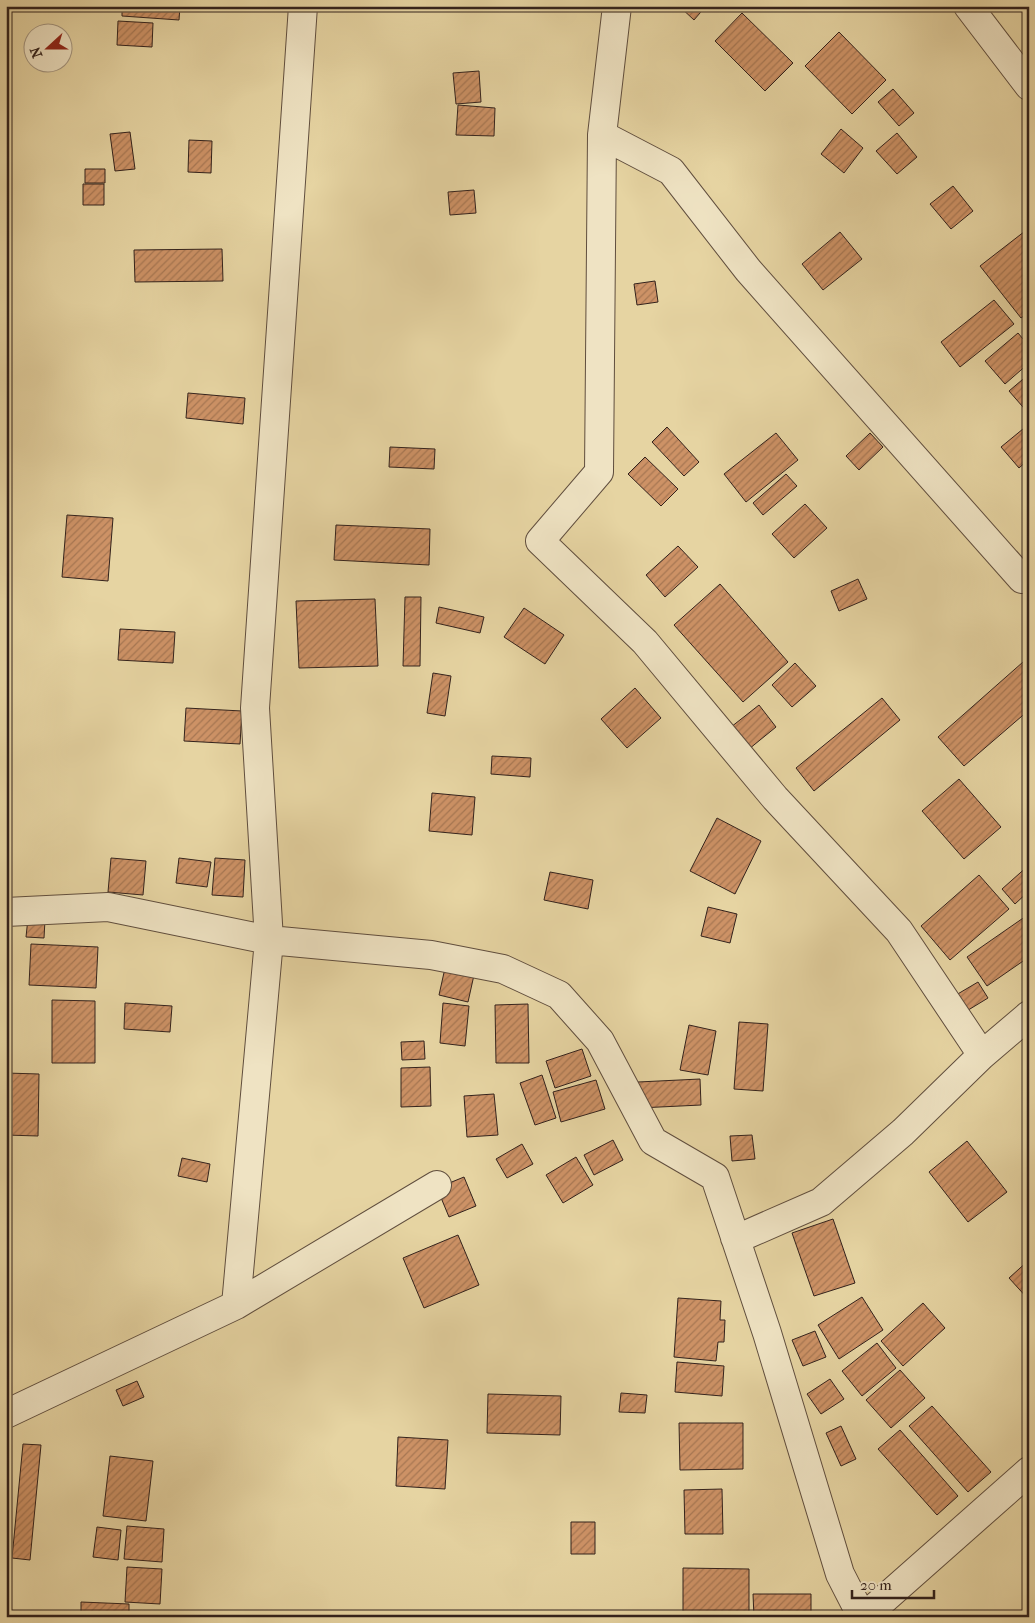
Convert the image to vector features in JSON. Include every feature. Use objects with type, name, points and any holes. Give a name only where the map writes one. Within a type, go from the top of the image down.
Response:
[{"type":"street","points":[[236,1306],[269,940],[256,708],[303,6]]},
{"type":"street","points":[[616,6],[602,135],[599,472],[540,541],[645,642],[775,798],[899,931],[982,1055]]},
{"type":"street","points":[[968,6],[1029,86]]},
{"type":"street","points":[[602,135],[671,171],[748,270],[1026,580]]},
{"type":"street","points":[[6,912],[108,907],[269,940],[431,955],[503,969],[559,995],[600,1041],[652,1141],[715,1177],[767,1333],[840,1574],[863,1617],[1029,1471]]},
{"type":"street","points":[[735,1238],[822,1202],[903,1132],[982,1055],[1029,1014]]},
{"type":"street","points":[[6,1414],[236,1306],[437,1185]]},
{"type":"building","points":[[122,6],[180,6],[179,20],[122,16]]},
{"type":"building","points":[[679,6],[706,6],[694,20]]},
{"type":"building","points":[[742,13],[793,63],[765,91],[715,41]]},
{"type":"building","points":[[118,21],[153,23],[152,47],[117,45]]},
{"type":"building","points":[[839,32],[886,80],[852,114],[805,66]]},
{"type":"building","points":[[479,71],[481,102],[456,104],[453,73]]},
{"type":"building","points":[[893,89],[914,113],[899,126],[878,102]]},
{"type":"building","points":[[458,105],[495,108],[494,136],[456,135]]},
{"type":"building","points":[[841,129],[863,148],[844,173],[821,154]]},
{"type":"building","points":[[130,132],[135,169],[115,171],[110,134]]},
{"type":"building","points":[[897,133],[917,157],[897,174],[876,151]]},
{"type":"building","points":[[189,140],[212,141],[211,173],[188,172]]},
{"type":"building","points":[[85,169],[105,169],[105,183],[85,183]]},
{"type":"building","points":[[83,184],[104,184],[104,205],[83,205]]},
{"type":"building","points":[[953,186],[973,211],[951,229],[930,204]]},
{"type":"building","points":[[474,190],[476,213],[450,215],[448,192]]},
{"type":"building","points":[[1029,228],[1029,312],[1021,318],[980,266]]},
{"type":"building","points":[[840,232],[862,259],[823,290],[802,264]]},
{"type":"building","points":[[222,249],[223,281],[135,282],[134,250]]},
{"type":"building","points":[[655,281],[658,302],[637,305],[634,284]]},
{"type":"building","points":[[994,300],[1014,324],[960,367],[941,342]]},
{"type":"building","points":[[1018,333],[1029,346],[1029,363],[1005,384],[985,361]]},
{"type":"building","points":[[1029,374],[1029,414],[1009,391]]},
{"type":"building","points":[[188,393],[245,398],[243,424],[186,418]]},
{"type":"building","points":[[1029,424],[1029,459],[1019,468],[1001,447]]},
{"type":"building","points":[[667,427],[699,462],[684,476],[652,442]]},
{"type":"building","points":[[776,433],[798,460],[746,502],[724,474]]},
{"type":"building","points":[[870,433],[883,447],[859,470],[846,456]]},
{"type":"building","points":[[390,447],[435,449],[434,469],[389,467]]},
{"type":"building","points":[[645,457],[678,489],[661,506],[628,474]]},
{"type":"building","points":[[786,474],[797,486],[763,515],[753,503]]},
{"type":"building","points":[[805,504],[827,528],[794,558],[772,534]]},
{"type":"building","points":[[67,515],[113,518],[108,581],[62,577]]},
{"type":"building","points":[[336,525],[430,529],[429,565],[334,560]]},
{"type":"building","points":[[678,546],[698,567],[665,597],[646,575]]},
{"type":"building","points":[[858,579],[867,599],[839,611],[831,591]]},
{"type":"building","points":[[720,584],[788,662],[743,702],[674,625]]},
{"type":"building","points":[[405,597],[421,597],[420,666],[403,666]]},
{"type":"building","points":[[375,599],[378,666],[299,668],[296,601]]},
{"type":"building","points":[[439,607],[484,617],[480,633],[436,623]]},
{"type":"building","points":[[524,608],[564,635],[545,664],[504,637]]},
{"type":"building","points":[[120,629],[175,632],[173,663],[118,660]]},
{"type":"building","points":[[1023,662],[1029,669],[1029,710],[964,766],[938,737]]},
{"type":"building","points":[[795,663],[816,686],[792,707],[772,685]]},
{"type":"building","points":[[433,673],[451,676],[445,716],[427,713]]},
{"type":"building","points":[[635,688],[661,718],[627,748],[601,719]]},
{"type":"building","points":[[882,698],[900,720],[814,791],[796,768]]},
{"type":"building","points":[[759,705],[776,727],[749,749],[731,727]]},
{"type":"building","points":[[186,708],[242,711],[240,744],[184,741]]},
{"type":"building","points":[[492,756],[531,758],[530,777],[491,774]]},
{"type":"building","points":[[959,779],[1001,827],[964,859],[922,811]]},
{"type":"building","points":[[432,793],[475,797],[472,835],[429,831]]},
{"type":"building","points":[[717,818],[761,841],[735,894],[690,871]]},
{"type":"building","points":[[111,858],[146,861],[143,895],[108,892]]},
{"type":"building","points":[[179,858],[211,862],[207,887],[176,883]]},
{"type":"building","points":[[215,858],[245,860],[243,897],[212,895]]},
{"type":"building","points":[[1029,865],[1029,891],[1015,904],[1002,889]]},
{"type":"building","points":[[550,872],[593,880],[588,909],[544,900]]},
{"type":"building","points":[[979,875],[1009,909],[950,960],[921,926]]},
{"type":"building","points":[[708,907],[737,914],[730,943],[701,936]]},
{"type":"building","points":[[1029,914],[1029,957],[987,986],[967,957]]},
{"type":"building","points":[[28,918],[45,920],[44,938],[26,937]]},
{"type":"building","points":[[31,944],[98,947],[96,988],[29,985]]},
{"type":"building","points":[[447,959],[476,966],[468,1002],[439,995]]},
{"type":"building","points":[[978,982],[988,998],[965,1012],[956,995]]},
{"type":"building","points":[[52,1000],[95,1001],[95,1063],[52,1063]]},
{"type":"building","points":[[125,1003],[172,1006],[170,1032],[124,1029]]},
{"type":"building","points":[[443,1003],[469,1006],[465,1046],[440,1043]]},
{"type":"building","points":[[528,1004],[529,1063],[496,1063],[495,1005]]},
{"type":"building","points":[[739,1022],[768,1024],[763,1091],[734,1089]]},
{"type":"building","points":[[689,1025],[716,1031],[708,1075],[680,1070]]},
{"type":"building","points":[[424,1041],[425,1059],[402,1060],[401,1042]]},
{"type":"building","points":[[582,1049],[591,1076],[555,1088],[546,1061]]},
{"type":"building","points":[[430,1067],[431,1106],[401,1107],[401,1068]]},
{"type":"building","points":[[6,1073],[39,1074],[38,1136],[6,1135]]},
{"type":"building","points":[[542,1075],[556,1118],[535,1125],[520,1083]]},
{"type":"building","points":[[700,1079],[701,1105],[639,1108],[638,1082]]},
{"type":"building","points":[[596,1080],[605,1109],[561,1122],[553,1092]]},
{"type":"building","points":[[494,1094],[498,1135],[467,1137],[464,1096]]},
{"type":"building","points":[[752,1135],[755,1159],[732,1161],[730,1136]]},
{"type":"building","points":[[613,1140],[623,1160],[594,1175],[584,1155]]},
{"type":"building","points":[[967,1141],[1007,1192],[968,1222],[929,1172]]},
{"type":"building","points":[[522,1144],[533,1164],[507,1178],[496,1159]]},
{"type":"building","points":[[576,1157],[593,1185],[563,1203],[546,1175]]},
{"type":"building","points":[[182,1158],[210,1164],[207,1182],[178,1176]]},
{"type":"building","points":[[464,1177],[476,1206],[449,1217],[437,1188]]},
{"type":"building","points":[[833,1219],[855,1283],[814,1296],[792,1233]]},
{"type":"building","points":[[458,1235],[479,1285],[424,1308],[403,1258]]},
{"type":"building","points":[[1029,1260],[1029,1300],[1009,1278]]},
{"type":"building","points":[[862,1297],[883,1330],[839,1359],[818,1325]]},
{"type":"building","points":[[678,1298],[721,1301],[720,1320],[725,1320],[724,1342],[718,1342],[716,1361],[674,1357]]},
{"type":"building","points":[[923,1303],[945,1328],[903,1366],[881,1341]]},
{"type":"building","points":[[815,1331],[826,1357],[803,1366],[792,1340]]},
{"type":"building","points":[[877,1343],[896,1368],[862,1396],[842,1371]]},
{"type":"building","points":[[677,1362],[724,1366],[722,1396],[675,1392]]},
{"type":"building","points":[[900,1370],[925,1398],[891,1428],[866,1400]]},
{"type":"building","points":[[830,1379],[844,1399],[821,1414],[807,1394]]},
{"type":"building","points":[[137,1381],[144,1397],[123,1406],[116,1390]]},
{"type":"building","points":[[621,1393],[647,1395],[645,1413],[619,1412]]},
{"type":"building","points":[[488,1394],[561,1396],[560,1435],[487,1433]]},
{"type":"building","points":[[932,1406],[991,1472],[968,1492],[909,1426]]},
{"type":"building","points":[[679,1423],[743,1423],[743,1469],[680,1470]]},
{"type":"building","points":[[841,1426],[856,1459],[841,1466],[826,1433]]},
{"type":"building","points":[[900,1430],[958,1496],[937,1515],[878,1449]]},
{"type":"building","points":[[398,1437],[448,1440],[445,1489],[396,1486]]},
{"type":"building","points":[[23,1444],[41,1445],[30,1560],[12,1558]]},
{"type":"building","points":[[110,1456],[153,1461],[146,1521],[103,1516]]},
{"type":"building","points":[[722,1489],[723,1534],[685,1534],[684,1490]]},
{"type":"building","points":[[571,1522],[595,1522],[595,1554],[571,1554]]},
{"type":"building","points":[[127,1526],[164,1529],[162,1562],[124,1559]]},
{"type":"building","points":[[97,1527],[121,1530],[118,1560],[93,1557]]},
{"type":"building","points":[[127,1567],[162,1569],[160,1604],[125,1602]]},
{"type":"building","points":[[683,1568],[749,1569],[749,1617],[683,1617]]},
{"type":"building","points":[[753,1594],[811,1594],[811,1616],[754,1617]]},
{"type":"building","points":[[81,1602],[129,1604],[129,1617],[81,1617]]}]
